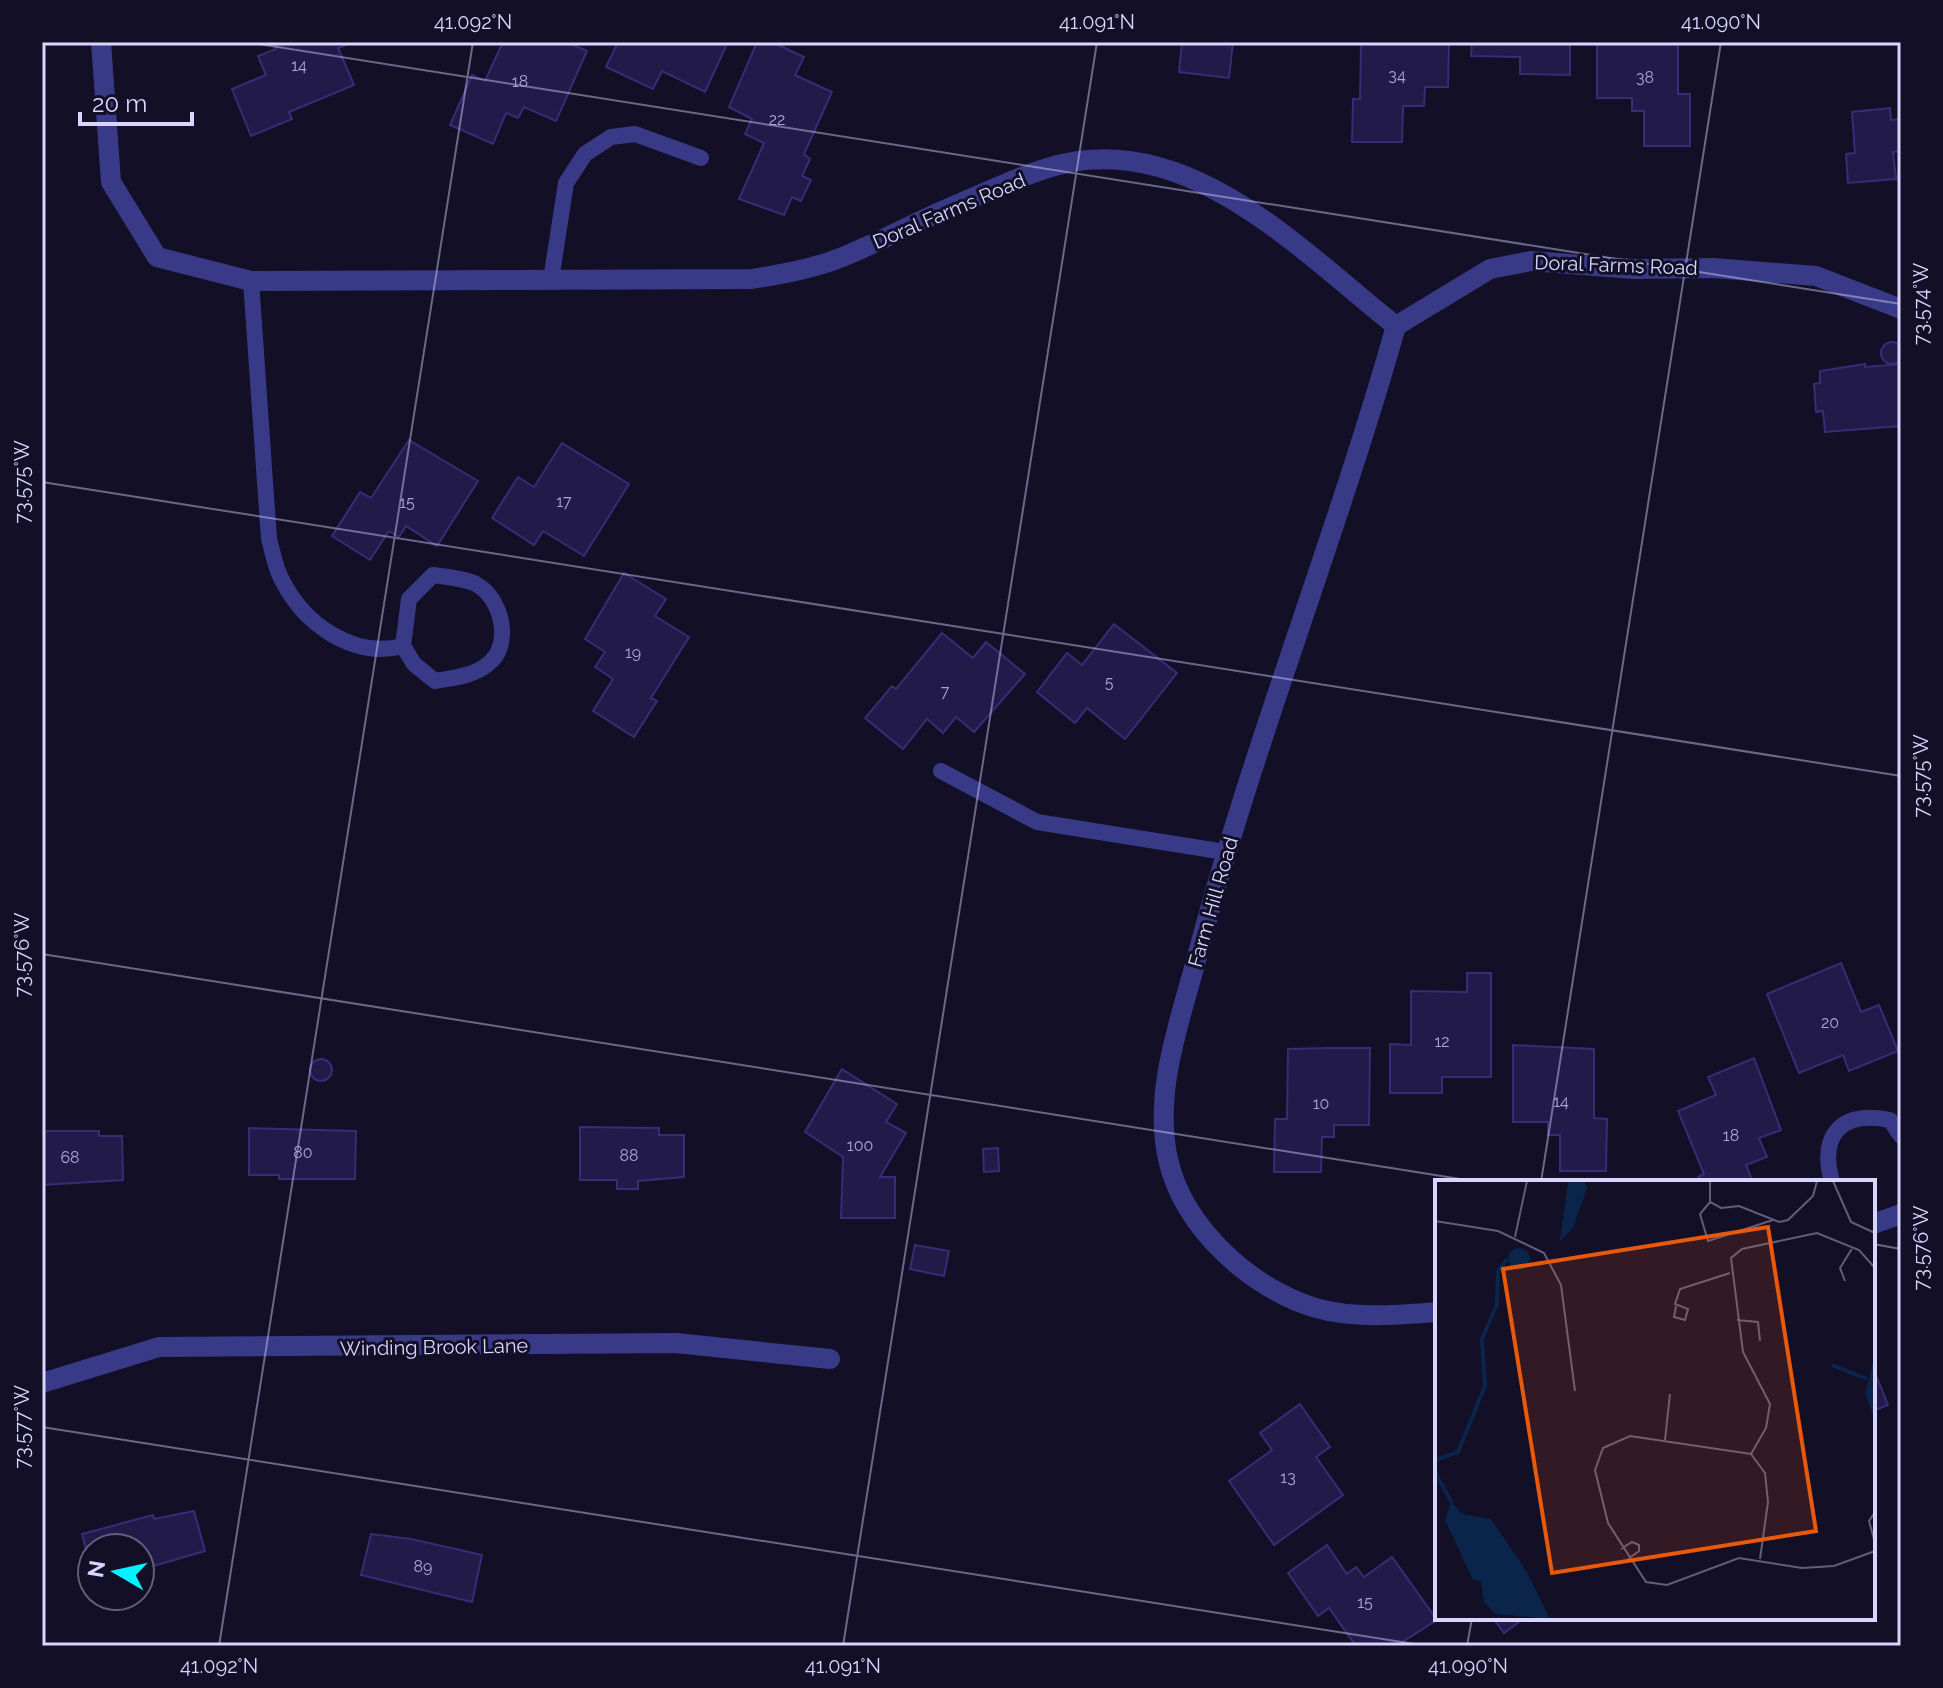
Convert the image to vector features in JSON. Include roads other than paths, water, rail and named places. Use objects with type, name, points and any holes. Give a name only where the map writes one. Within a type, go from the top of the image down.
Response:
[{"type":"street","name":"Doral Farms Road","points":[[101,42],[111,182],[157,257],[251,281],[752,279],[801,271],[839,258],[957,204],[1059,165],[1107,160],[1147,163],[1196,179],[1222,193],[1248,208],[1396,326],[1490,269],[1531,261],[1816,276],[1901,309]]},
{"type":"street","name":"Farm Hill Road","points":[[1396,326],[1364,438],[1225,852],[1169,1066],[1164,1108],[1168,1160],[1190,1212],[1216,1243],[1282,1296],[1319,1309],[1345,1313],[1435,1312]]},
{"type":"street","points":[[1875,1223],[1901,1214]]},
{"type":"street","name":"Winding Brook Lane","points":[[42,1383],[159,1347],[676,1343],[830,1359]]},
{"type":"lane","points":[[551,280],[566,183],[585,154],[611,137],[635,134],[701,158]]},
{"type":"lane","points":[[251,281],[269,539],[281,579],[299,606],[335,638],[363,648],[386,650],[403,646]]},
{"type":"lane","points":[[433,575],[476,584],[497,608],[502,627],[501,643],[490,663],[468,675],[435,681],[414,664],[403,646],[409,599],[433,575]]},
{"type":"lane","points":[[941,771],[1037,822],[1225,852]]},
{"type":"lane","points":[[1832,1180],[1826,1158],[1831,1137],[1852,1118],[1871,1116],[1890,1120],[1901,1136]]}]
